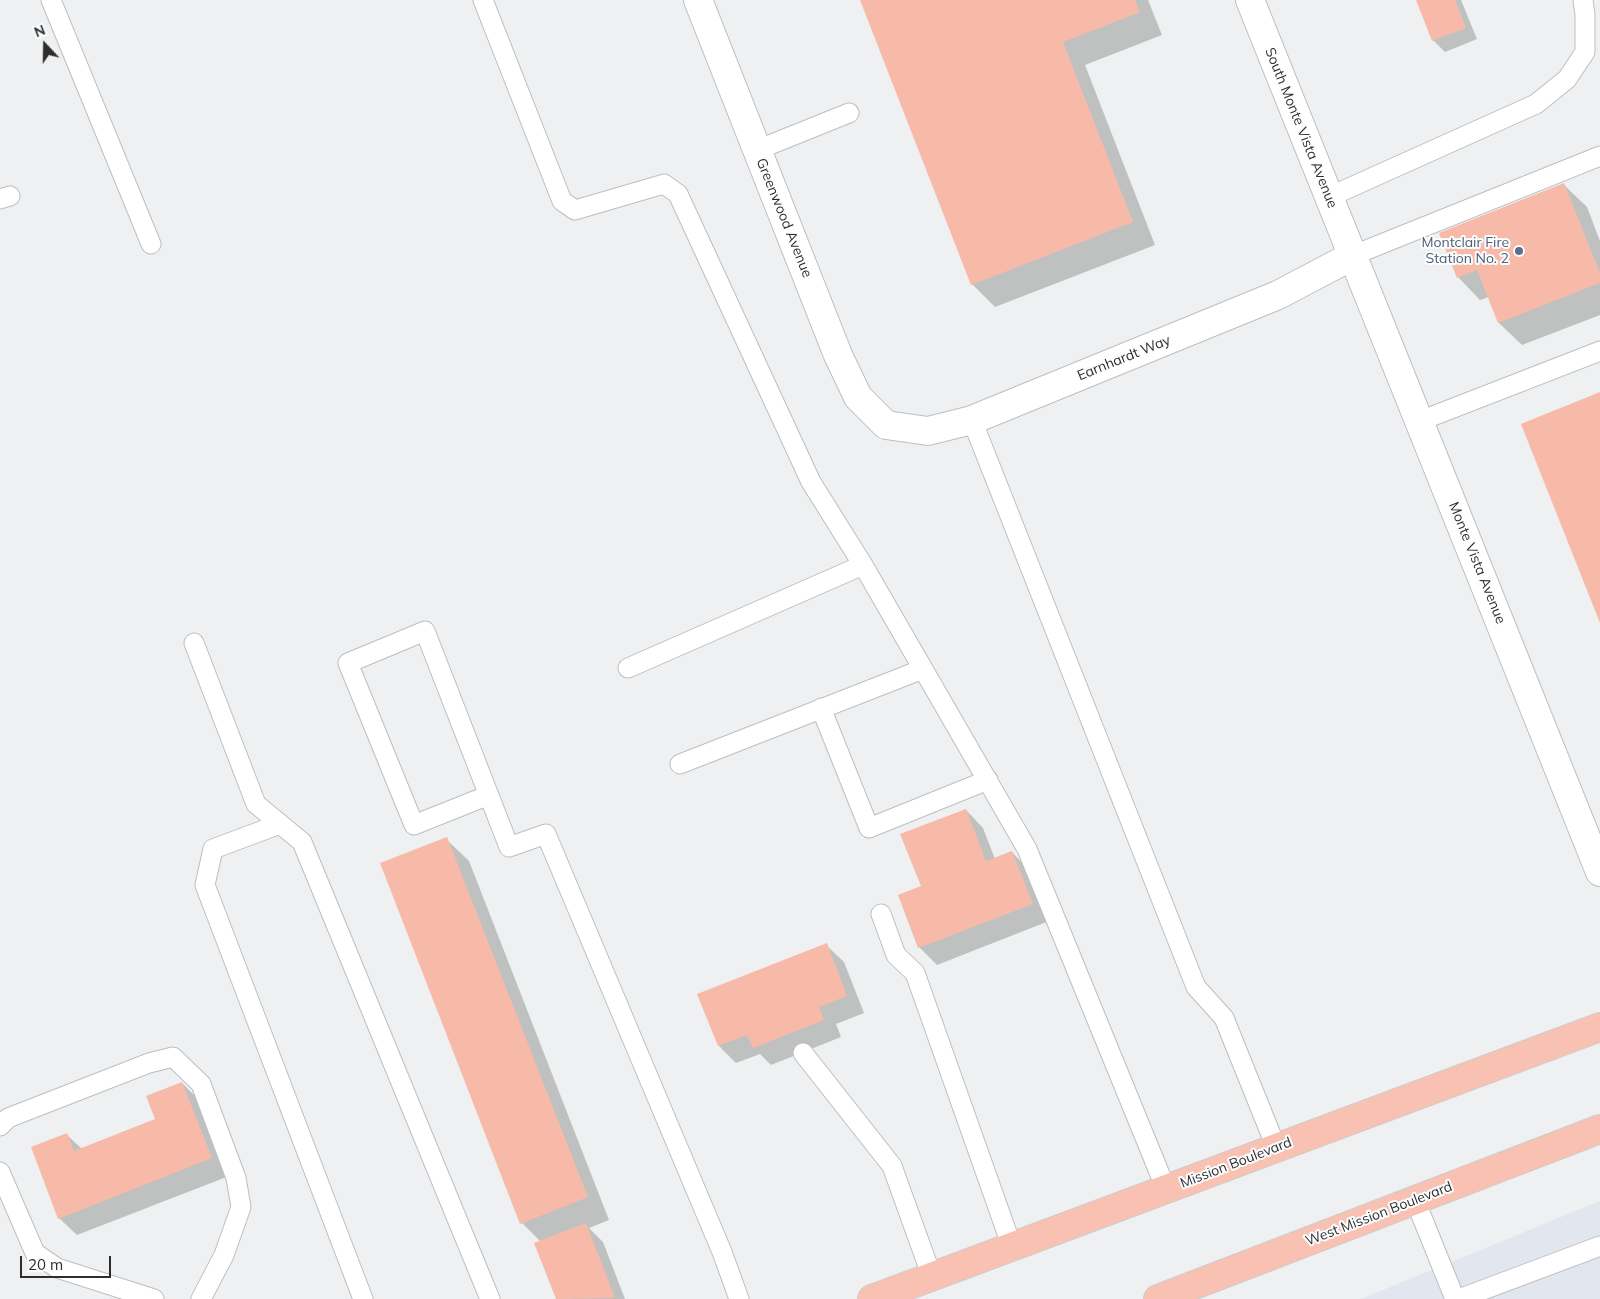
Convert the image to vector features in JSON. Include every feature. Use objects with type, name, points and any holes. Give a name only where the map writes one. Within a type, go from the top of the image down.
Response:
[{"type":"main road","name":"Mission Boulevard","points":[[872,1299],[1600,1027]]},
{"type":"main road","name":"West Mission Boulevard","points":[[1158,1299],[1600,1129]]},
{"type":"street","name":"Greenwood Avenue","points":[[698,0],[838,355],[858,397],[886,425]]},
{"type":"street","name":"South Monte Vista Avenue","points":[[1250,0],[1354,255]]},
{"type":"street","name":"Earnhardt Way","points":[[886,425],[928,431],[972,420],[1278,295],[1354,255]]},
{"type":"street","name":"Monte Vista Avenue","points":[[1354,255],[1600,872]]},
{"type":"lane","points":[[51,0],[150,244]]},
{"type":"lane","points":[[483,0],[562,201],[575,210],[664,184],[678,194],[812,482],[863,565],[1027,849],[1166,1189]]},
{"type":"lane","points":[[1329,197],[1536,104],[1567,79],[1585,52],[1583,0]]},
{"type":"lane","points":[[757,150],[849,112]]},
{"type":"lane","points":[[1354,255],[1600,156]]},
{"type":"lane","points":[[1420,421],[1600,350]]},
{"type":"lane","points":[[972,420],[1196,987],[1224,1018],[1276,1148]]},
{"type":"lane","points":[[628,668],[863,565]]},
{"type":"lane","points":[[489,795],[414,825],[348,663],[425,631],[489,795],[509,847],[546,834],[722,1252],[739,1299]]},
{"type":"lane","points":[[194,643],[256,804],[302,842],[490,1299]]},
{"type":"lane","points":[[680,764],[923,669]]},
{"type":"lane","points":[[821,708],[869,828],[988,780]]},
{"type":"lane","points":[[280,824],[213,849],[204,885],[363,1299]]},
{"type":"lane","points":[[881,914],[896,956],[915,973],[1012,1247]]},
{"type":"lane","points":[[803,1053],[892,1166],[932,1276]]},
{"type":"lane","points":[[0,1126],[8,1118],[149,1063],[173,1057],[201,1084],[236,1178],[241,1207],[224,1255],[202,1299]]},
{"type":"lane","points":[[0,1172],[35,1253],[57,1268],[154,1299]]},
{"type":"lane","points":[[1416,1200],[1455,1299]]},
{"type":"lane","points":[[1459,1299],[1600,1246]]},
{"type":"shaded area","points":[[1600,1201],[1600,1299],[1361,1299]]},
{"type":"building","points":[[860,0],[1135,0],[1140,12],[1063,42],[1133,222],[971,285]]},
{"type":"building","points":[[1416,0],[1455,0],[1466,28],[1432,41]]},
{"type":"building","name":"Montclair Fire Station No. 2","points":[[1564,183],[1600,273],[1600,283],[1498,323],[1477,270],[1457,278],[1439,233]]},
{"type":"building","points":[[1600,392],[1600,623],[1521,424]]},
{"type":"building","points":[[966,809],[986,861],[1012,851],[1033,904],[918,948],[898,895],[921,886],[900,834]]},
{"type":"building","points":[[447,837],[588,1197],[520,1224],[380,863]]},
{"type":"building","points":[[827,943],[847,996],[819,1007],[824,1020],[753,1048],[747,1035],[718,1046],[697,994]]},
{"type":"building","points":[[182,1082],[212,1158],[58,1219],[31,1147],[67,1133],[74,1151],[155,1119],[146,1096]]},
{"type":"building","points":[[586,1223],[615,1298],[556,1299],[534,1243]]},
{"type":"place","name":"Montclair Fire Station No. 2","points":[[1519,251]]}]
